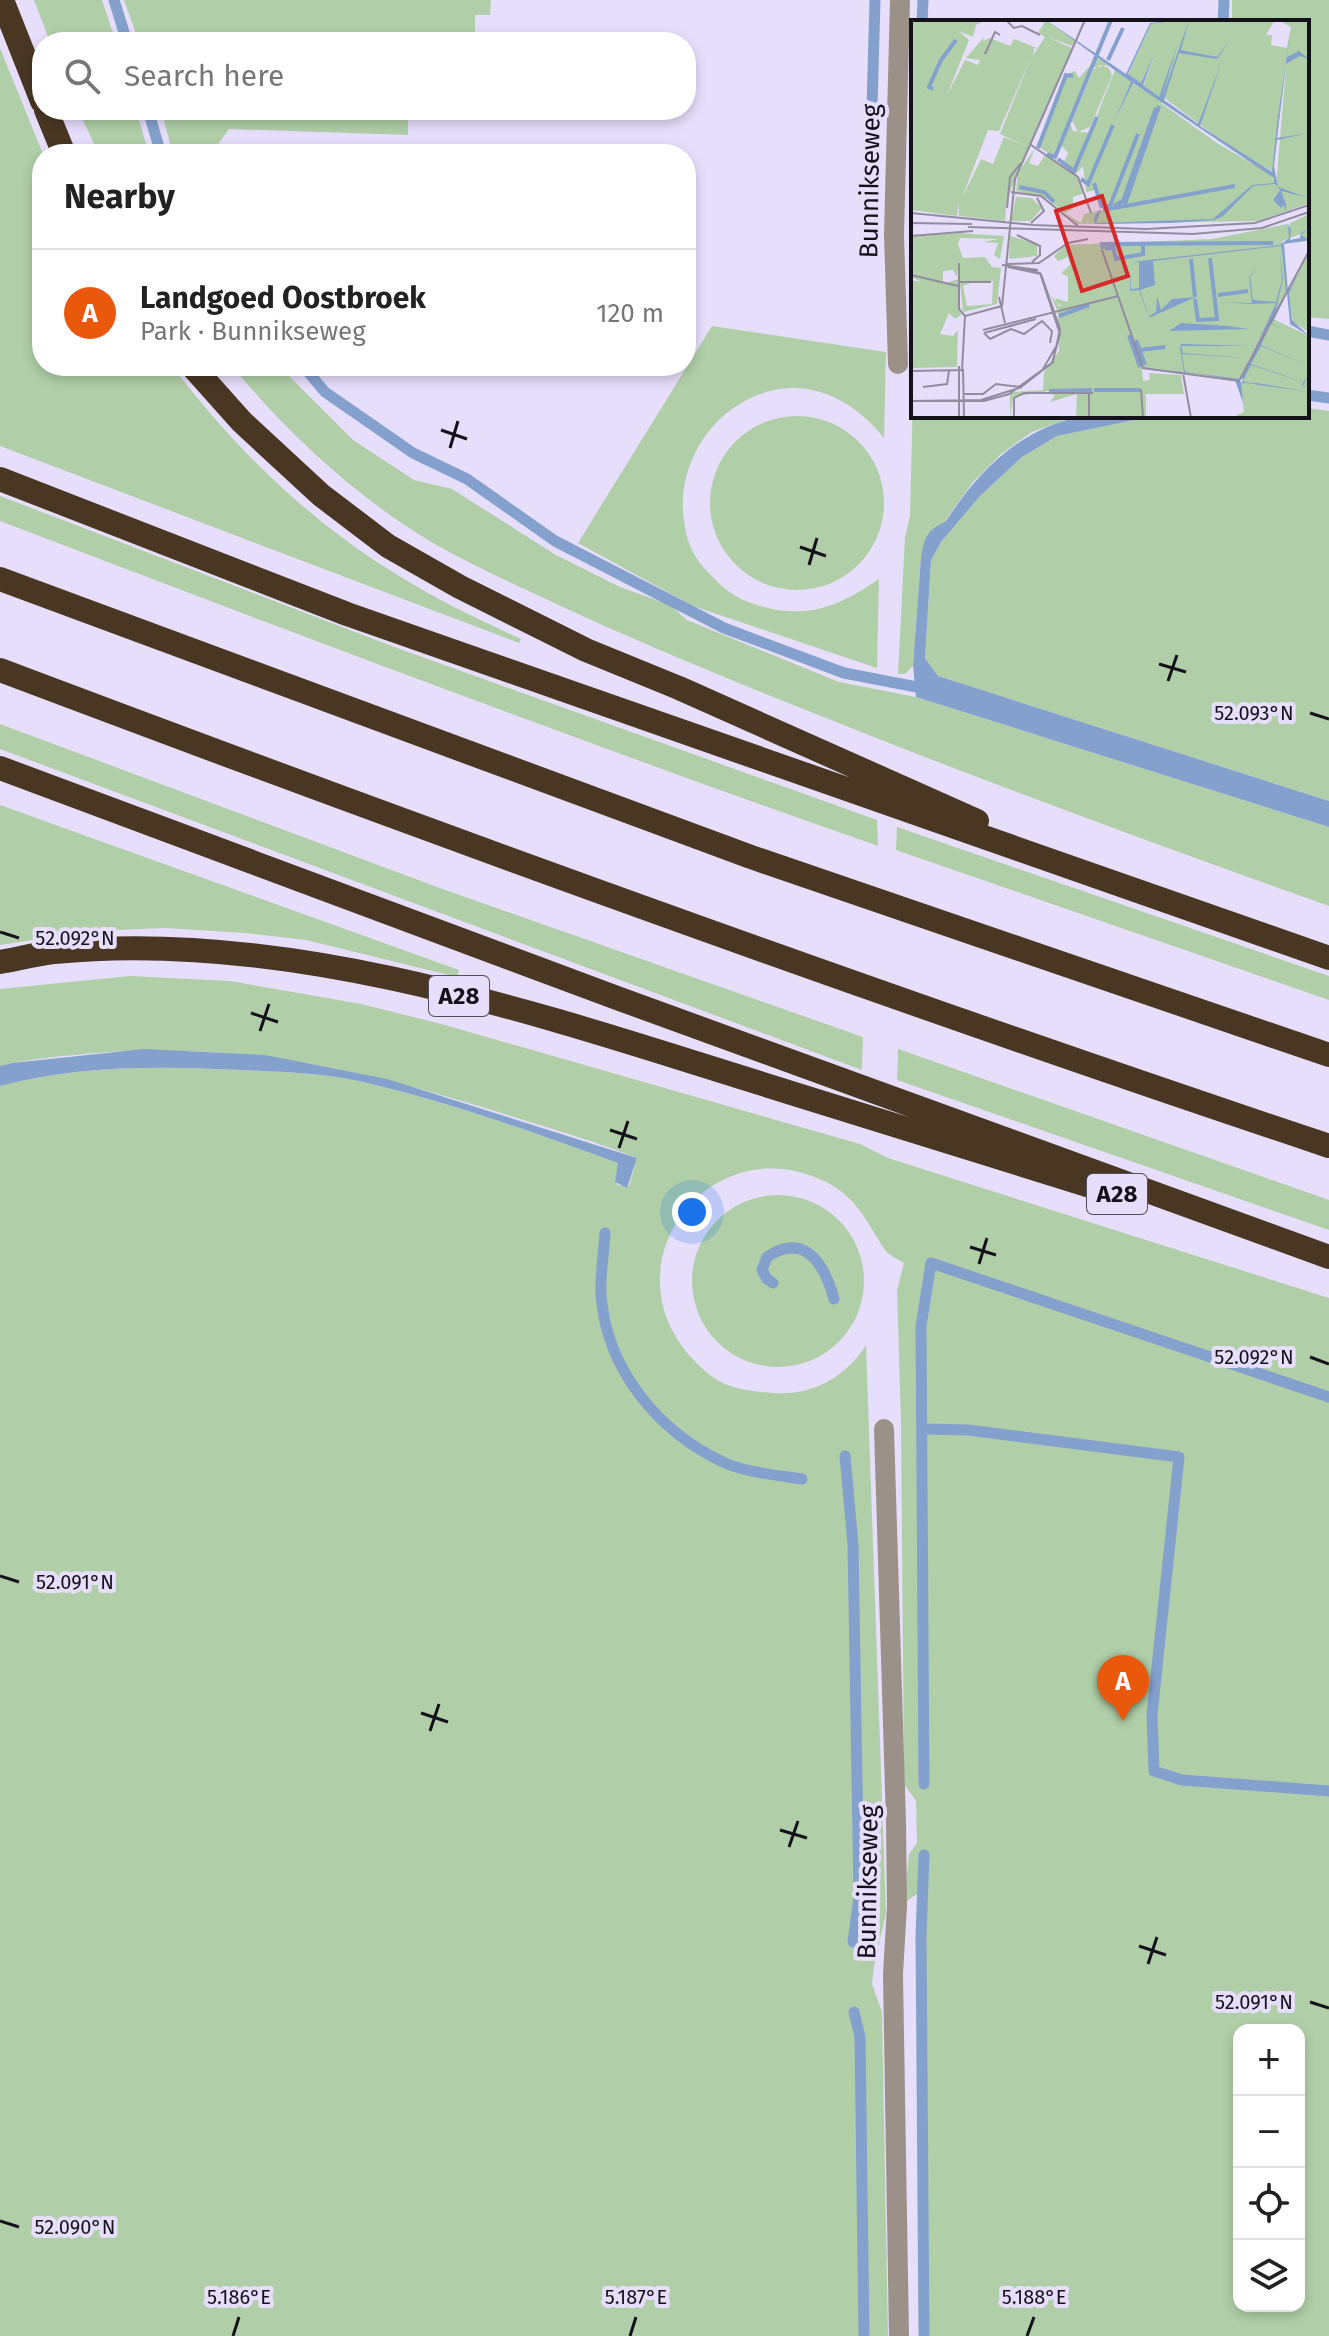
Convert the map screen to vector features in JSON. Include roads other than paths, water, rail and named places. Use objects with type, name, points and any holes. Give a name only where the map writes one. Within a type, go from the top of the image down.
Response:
[{"type":"highway","points":[[2,0],[32,76]]},
{"type":"highway","points":[[50,120],[60,144]]},
{"type":"highway","points":[[201,376],[242,422],[321,495],[388,546],[460,587],[586,650],[679,688],[1147,896]]},
{"type":"highway","points":[[0,479],[347,614],[1329,958]]},
{"type":"highway","points":[[0,579],[751,857],[1329,1055]]},
{"type":"highway","points":[[0,670],[290,780],[785,959],[1329,1146]]},
{"type":"highway","name":"A28","points":[[0,768],[1329,1258]]},
{"type":"highway","name":"A28","points":[[0,962],[52,952],[170,948],[285,959],[422,986],[584,1028],[1329,1258]]},
{"type":"street","name":"Bunnikseweg","points":[[898,364],[894,235],[900,0]]},
{"type":"street","name":"Bunnikseweg","points":[[884,1429],[896,1822],[897,1906],[893,1974],[899,2336]]},
{"type":"water","points":[[1076,418],[1144,418],[1057,436],[1022,457],[980,496],[941,542],[931,560],[925,658],[938,676],[1329,801],[1329,827],[916,697],[913,666],[924,542],[935,527],[946,520],[975,482],[1006,452],[1042,429]]},
{"type":"water","points":[[144,1049],[265,1055],[387,1079],[637,1158],[627,1188],[615,1182],[618,1163],[428,1099],[363,1082],[318,1075],[211,1069],[120,1069],[60,1074],[0,1086],[0,1066]]},
{"type":"waterway","points":[[114,0],[124,32]]},
{"type":"waterway","points":[[869,215],[875,0]]},
{"type":"waterway","points":[[922,20],[923,0]]},
{"type":"waterway","points":[[1223,20],[1224,0]]},
{"type":"waterway","points":[[151,120],[158,144]]},
{"type":"waterway","points":[[1309,331],[1329,335]]},
{"type":"waterway","points":[[311,376],[325,392],[413,453],[467,479],[555,541],[724,628],[844,673],[927,689]]},
{"type":"waterway","points":[[1309,395],[1329,398]]},
{"type":"waterway","points":[[605,1233],[601,1286],[605,1322],[613,1348],[640,1395],[678,1434],[725,1463],[802,1479]]},
{"type":"waterway","points":[[773,1283],[762,1270],[767,1257],[781,1250],[803,1250],[819,1264],[834,1299]]},
{"type":"waterway","points":[[924,1784],[921,1326],[931,1263],[1329,1397]]},
{"type":"waterway","points":[[922,1429],[968,1430],[1179,1457],[1152,1715],[1154,1771],[1182,1780],[1329,1791]]},
{"type":"waterway","points":[[845,1456],[853,1545],[859,1897],[853,1942]]},
{"type":"waterway","points":[[924,1855],[921,1936],[924,2336]]},
{"type":"waterway","points":[[854,2012],[860,2037],[864,2336]]},
{"type":"place","name":"Landgoed Oostbroek","points":[[1123,1721]]}]
